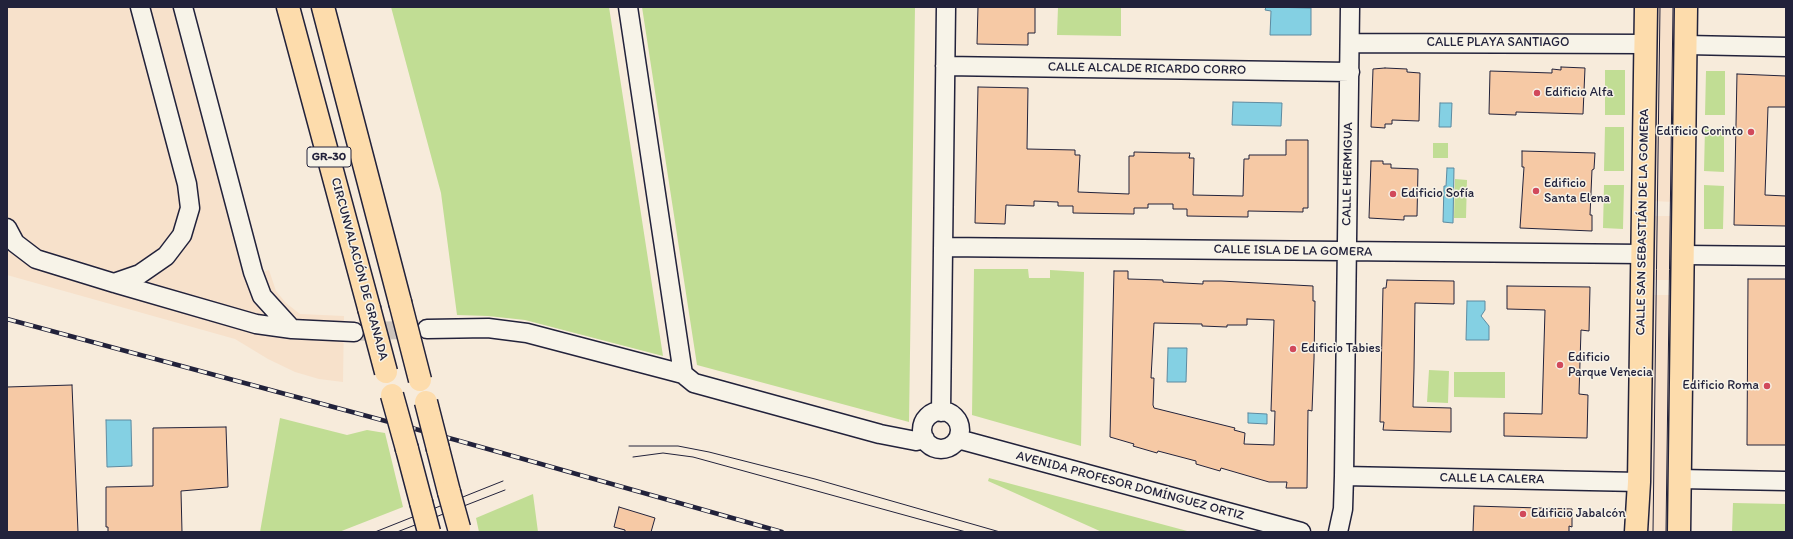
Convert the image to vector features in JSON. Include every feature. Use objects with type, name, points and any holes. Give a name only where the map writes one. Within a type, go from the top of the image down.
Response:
[{"type":"main road","name":"CIRCUNVALACIÓN DE GRANADA","points":[[288,7],[429,532]]},
{"type":"main road","name":"GR-30","points":[[323,7],[459,530]]},
{"type":"main road","name":"CALLE SAN SEBASTIÁN DE LA GOMERA","points":[[1636,532],[1639,482],[1646,7]]},
{"type":"main road","points":[[1678,532],[1686,7]]},
{"type":"street","points":[[114,283],[140,274],[166,256],[182,235],[190,208],[188,184],[140,7]]},
{"type":"street","points":[[183,7],[253,272],[262,296],[292,329]]},
{"type":"street","points":[[628,7],[683,374]]},
{"type":"street","points":[[941,412],[946,7]]},
{"type":"street","name":"CALLE HERMIGUA","points":[[1338,532],[1343,509],[1344,476],[1350,7]]},
{"type":"street","name":"CALLE PLAYA SANTIAGO","points":[[1350,42],[1646,44]]},
{"type":"street","points":[[1686,45],[1786,46]]},
{"type":"street","name":"CALLE ALCALDE RICARDO CORRO","points":[[945,66],[1350,72]]},
{"type":"street","points":[[7,228],[15,243],[36,259],[114,283],[244,321],[292,329],[354,332]]},
{"type":"street","name":"CALLE ISLA DE LA GOMERA","points":[[943,247],[1642,254]]},
{"type":"street","points":[[1683,255],[1786,256]]},
{"type":"street","points":[[428,329],[488,328],[527,334],[683,374],[694,383],[886,435],[916,441],[925,439]]},
{"type":"street","points":[[946,412],[956,418],[960,428],[958,439],[950,447],[938,449],[928,444],[925,439],[923,427],[925,421],[929,416],[946,412]]},
{"type":"street","name":"AVENIDA PROFESOR DOMÍNGUEZ ORTIZ","points":[[958,439],[1301,532]]},
{"type":"street","name":"CALLE LA CALERA","points":[[1344,476],[1639,482]]},
{"type":"street","points":[[1679,479],[1786,481]]},
{"type":"shaded area","points":[[7,7],[190,7],[259,273],[269,270],[276,291],[286,303],[300,314],[344,316],[343,382],[319,379],[295,372],[268,359],[235,339],[7,275]]},
{"type":"shaded area","points":[[1653,7],[1678,7],[1675,202],[1651,201]]},
{"type":"shaded area","points":[[1651,216],[1676,216],[1674,280],[1650,280]]},
{"type":"shaded area","points":[[1650,295],[1675,295],[1670,532],[1644,532]]},
{"type":"green space","points":[[391,7],[609,7],[663,356],[525,320],[488,316],[457,315],[441,193]]},
{"type":"green space","points":[[642,7],[915,7],[909,422],[697,365]]},
{"type":"green space","points":[[1058,7],[1121,7],[1121,36],[1057,35]]},
{"type":"green space","points":[[1605,70],[1625,70],[1625,115],[1605,115]]},
{"type":"green space","points":[[1706,71],[1725,71],[1725,115],[1705,115]]},
{"type":"green space","points":[[1605,127],[1624,127],[1624,171],[1604,171]]},
{"type":"green space","points":[[1705,128],[1724,128],[1724,172],[1704,171]]},
{"type":"green space","points":[[1433,143],[1448,143],[1448,158],[1433,158]]},
{"type":"green space","points":[[1455,179],[1467,180],[1466,218],[1454,218]]},
{"type":"green space","points":[[1604,185],[1624,185],[1623,229],[1603,228]]},
{"type":"green space","points":[[1704,185],[1724,186],[1723,229],[1704,229]]},
{"type":"green space","points":[[974,269],[1028,269],[1029,278],[1050,278],[1050,270],[1084,272],[1081,446],[972,415]]},
{"type":"green space","points":[[1429,370],[1449,371],[1448,403],[1427,402]]},
{"type":"green space","points":[[1454,372],[1505,372],[1505,398],[1454,397]]},
{"type":"green space","points":[[280,418],[347,435],[367,430],[385,433],[403,507],[339,532],[260,532]]},
{"type":"green space","points":[[989,478],[1191,532],[1102,532],[988,481]]},
{"type":"green space","points":[[533,494],[538,532],[479,532],[476,518]]},
{"type":"green space","points":[[1733,503],[1786,504],[1786,532],[1732,532]]},
{"type":"water","points":[[1266,7],[1311,8],[1311,35],[1270,35],[1271,11],[1265,10]]},
{"type":"water","points":[[1233,102],[1282,103],[1281,126],[1232,125]]},
{"type":"water","points":[[1440,103],[1452,103],[1451,127],[1439,127]]},
{"type":"water","points":[[1447,168],[1454,168],[1453,223],[1443,222],[1444,186],[1446,186]]},
{"type":"water","points":[[1467,301],[1485,301],[1485,310],[1481,316],[1489,326],[1489,340],[1466,340]]},
{"type":"water","points":[[1168,348],[1187,348],[1186,382],[1167,382]]},
{"type":"water","points":[[1248,413],[1267,414],[1267,424],[1248,423]]},
{"type":"water","points":[[106,420],[131,420],[132,466],[107,467]]},
{"type":"building","points":[[978,7],[1035,7],[1035,33],[1028,33],[1028,45],[977,44]]},
{"type":"building","name":"Edificio Alfa","points":[[1561,67],[1585,68],[1583,114],[1516,112],[1516,115],[1489,114],[1490,71],[1552,73],[1552,69],[1561,70]]},
{"type":"building","points":[[1373,69],[1407,69],[1407,72],[1420,73],[1419,121],[1392,120],[1392,124],[1385,124],[1385,128],[1371,127]]},
{"type":"building","name":"Edificio Corinto","points":[[1737,74],[1786,76],[1786,107],[1768,107],[1765,195],[1786,196],[1786,226],[1734,225]]},
{"type":"building","points":[[978,87],[1028,88],[1027,149],[1075,150],[1075,155],[1080,155],[1078,192],[1129,194],[1129,156],[1134,156],[1134,152],[1190,153],[1189,158],[1194,158],[1193,195],[1243,196],[1244,159],[1249,159],[1249,155],[1286,155],[1286,140],[1308,140],[1308,208],[1303,208],[1303,212],[1248,211],[1248,217],[1187,216],[1187,209],[1173,209],[1173,204],[1148,204],[1148,208],[1134,208],[1134,214],[1073,213],[1073,206],[1058,206],[1058,202],[1034,201],[1034,206],[1006,205],[1005,224],[975,223]]},
{"type":"building","name":"Edificio Santa Elena","points":[[1522,151],[1595,153],[1594,169],[1592,170],[1590,215],[1592,215],[1592,231],[1520,228],[1524,167],[1522,167]]},
{"type":"building","name":"Edificio Sofía","points":[[1371,161],[1383,161],[1383,164],[1391,164],[1391,168],[1418,169],[1417,216],[1404,216],[1404,220],[1369,218]]},
{"type":"building","points":[[1114,271],[1128,271],[1128,279],[1163,280],[1163,282],[1203,284],[1203,281],[1221,281],[1313,286],[1313,301],[1315,301],[1314,359],[1312,411],[1308,410],[1307,488],[1286,488],[1287,482],[1269,482],[1221,468],[1220,471],[1196,464],[1196,461],[1158,451],[1157,453],[1110,437]],"holes":[[[1247,319],[1274,320],[1271,411],[1275,411],[1274,445],[1244,444],[1245,433],[1234,430],[1235,428],[1154,408],[1154,378],[1151,378],[1154,323],[1202,324],[1202,326],[1227,327],[1227,325],[1247,325]]]},
{"type":"building","name":"Edificio Roma","points":[[1748,279],[1786,279],[1786,445],[1747,445]]},
{"type":"building","points":[[1387,280],[1454,281],[1454,304],[1415,303],[1413,407],[1451,408],[1451,432],[1383,430],[1384,422],[1380,422],[1383,288],[1386,288]]},
{"type":"building","name":"Edificio Parque Venecia","points":[[1507,286],[1590,287],[1589,331],[1581,330],[1579,394],[1588,395],[1587,438],[1504,436],[1504,413],[1542,414],[1545,310],[1507,309]]},
{"type":"building","points":[[72,385],[78,532],[7,532],[7,387]]},
{"type":"building","points":[[226,427],[228,487],[181,491],[182,532],[108,532],[108,527],[106,527],[106,487],[153,486],[153,428]]},
{"type":"building","name":"Edificio Jabalcón","points":[[1474,506],[1572,509],[1572,527],[1569,526],[1569,532],[1473,532]]},
{"type":"building","points":[[619,507],[655,518],[651,532],[625,532],[625,530],[614,527]]},
{"type":"tunnel","points":[[354,332],[419,329]]},
{"type":"tram line","points":[[1653,532],[1660,7]]},
{"type":"tram line","points":[[1666,532],[1673,7]]},
{"type":"tram line","points":[[629,446],[678,446],[709,452],[815,479],[1000,532]]},
{"type":"tram line","points":[[633,457],[663,453],[693,457],[966,532]]},
{"type":"tram line","points":[[375,532],[503,481]]},
{"type":"tram line","points":[[397,532],[505,490]]},
{"type":"railway","points":[[7,319],[456,440],[782,532]]},
{"type":"place","name":"Edificio Alfa","points":[[1537,93]]},
{"type":"place","name":"Edificio Corinto","points":[[1751,132]]},
{"type":"place","name":"Edificio Santa Elena","points":[[1536,191]]},
{"type":"place","name":"Edificio Sofía","points":[[1393,194]]},
{"type":"place","name":"Edificio Tabies","points":[[1293,349]]},
{"type":"place","name":"Edificio Parque Venecia","points":[[1560,365]]},
{"type":"place","name":"Edificio Roma","points":[[1767,386]]},
{"type":"place","name":"Edificio Jabalcón","points":[[1523,514]]}]
